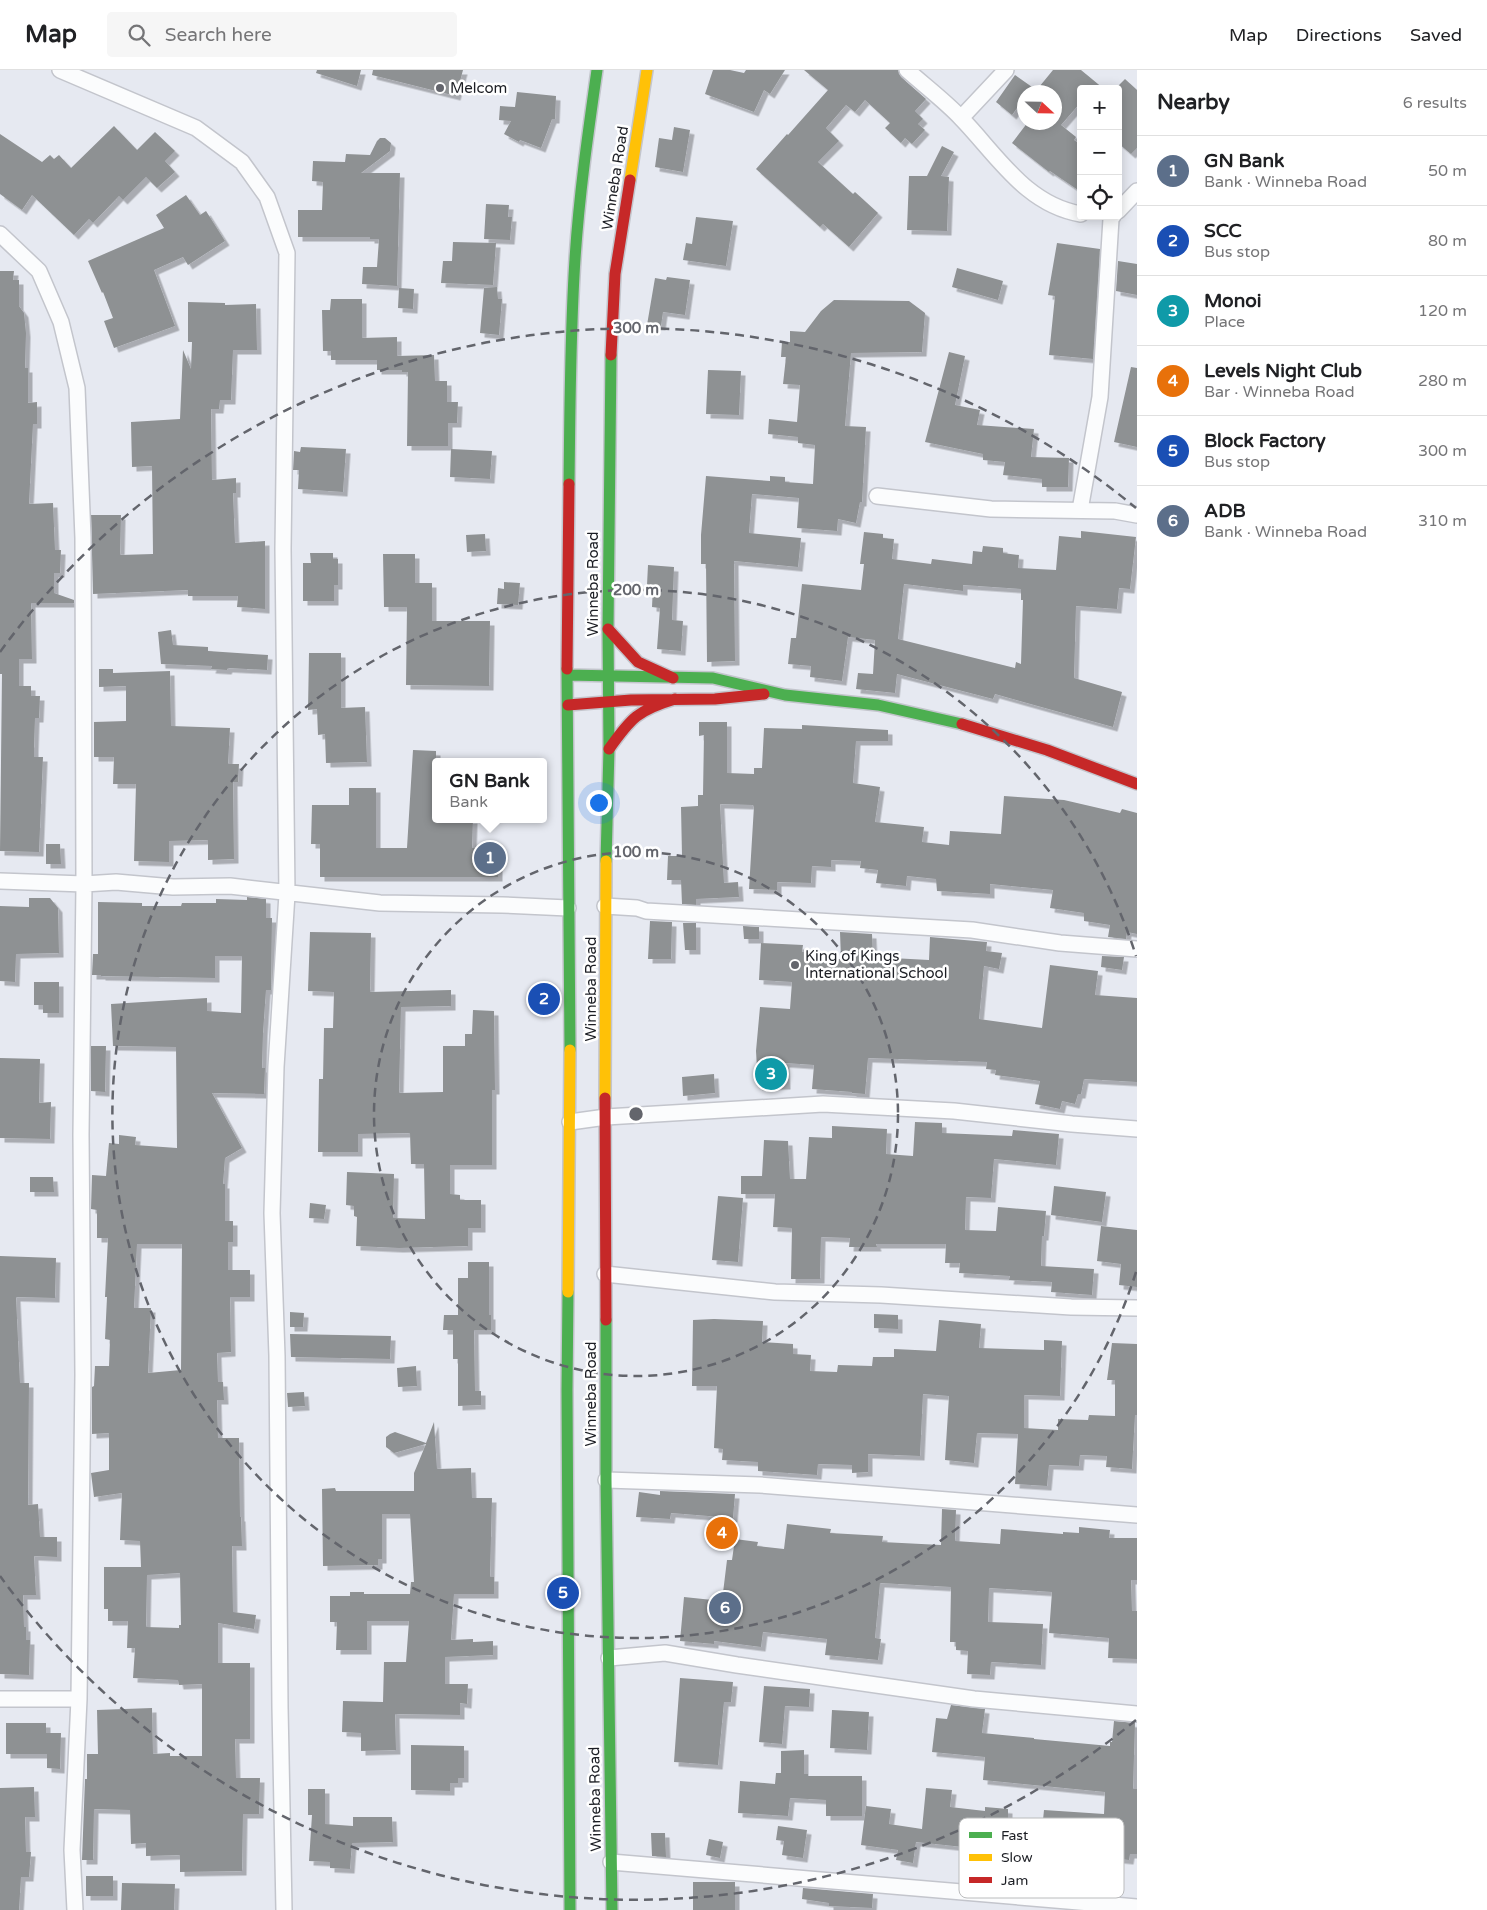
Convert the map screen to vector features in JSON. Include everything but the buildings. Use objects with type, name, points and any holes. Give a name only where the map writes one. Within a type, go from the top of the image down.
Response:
[{"type":"main road","name":"Winneba Road","points":[[570,1910],[567,1390],[570,1122],[567,675],[576,417],[571,349],[575,258],[587,139],[597,70]]},
{"type":"main road","name":"Winneba Road","points":[[612,1910],[605,1274],[605,906],[610,702],[605,419],[615,274],[647,70]]},
{"type":"main road","points":[[608,629],[638,662],[673,678]]},
{"type":"main road","points":[[567,675],[705,678],[735,682],[776,693],[888,707],[941,719],[1031,746],[1137,784]]},
{"type":"main road","points":[[568,705],[675,699],[715,699],[776,693]]},
{"type":"main road","points":[[609,749],[624,728],[645,709],[675,699]]},
{"type":"street","points":[[60,70],[196,128],[242,162],[268,197],[287,253],[283,549],[287,894],[276,1067],[272,1213],[277,1356],[284,1910]]},
{"type":"street","points":[[907,70],[961,118],[1023,186],[1052,204],[1077,213]]},
{"type":"street","points":[[961,118],[1006,70]]},
{"type":"street","points":[[1122,204],[1137,190]]},
{"type":"street","points":[[1080,510],[1100,397],[1110,220]]},
{"type":"street","points":[[0,234],[40,271],[61,322],[77,388],[83,538],[84,884],[81,1135],[83,1375],[79,1699],[72,1850],[75,1910]]},
{"type":"street","points":[[877,496],[991,509],[1114,511],[1137,515]]},
{"type":"street","points":[[0,880],[84,884],[116,882],[173,887],[230,886],[287,894],[380,903],[568,908]]},
{"type":"street","points":[[605,906],[638,908],[646,911],[730,914],[972,930],[1060,943],[1137,949]]},
{"type":"street","points":[[570,1122],[606,1117],[823,1104],[954,1111],[1137,1129]]},
{"type":"street","points":[[605,1274],[775,1292],[881,1295],[1071,1307],[1137,1308]]},
{"type":"street","points":[[606,1480],[760,1485],[1137,1515]]},
{"type":"street","points":[[608,1658],[665,1653],[974,1699],[1137,1714]]},
{"type":"street","points":[[0,1699],[79,1699]]},
{"type":"street","points":[[611,1862],[959,1892]]},
{"type":"street","points":[[1032,1898],[1137,1907]]},
{"type":"traffic: fast","points":[[569,484],[571,343],[575,259],[581,188],[597,70]]},
{"type":"traffic: fast","points":[[606,861],[609,749],[608,629],[611,355]]},
{"type":"traffic: fast","points":[[567,669],[570,1050]]},
{"type":"traffic: fast","points":[[567,675],[713,678],[785,695],[878,705],[962,724]]},
{"type":"traffic: fast","points":[[568,1292],[570,1910]]},
{"type":"traffic: fast","points":[[606,1320],[606,1480],[612,1910]]},
{"type":"traffic: slow","points":[[630,180],[647,70]]},
{"type":"traffic: slow","points":[[605,1098],[606,861]]},
{"type":"traffic: slow","points":[[568,1292],[570,1050]]},
{"type":"traffic: jam","points":[[611,355],[615,274],[630,180]]},
{"type":"traffic: jam","points":[[567,669],[569,484]]},
{"type":"traffic: jam","points":[[608,629],[638,662],[673,678]]},
{"type":"traffic: jam","points":[[568,705],[631,700],[715,699],[764,694]]},
{"type":"traffic: jam","points":[[609,749],[636,716],[652,707],[675,699]]},
{"type":"traffic: jam","points":[[962,724],[1047,750],[1137,784]]},
{"type":"traffic: jam","points":[[605,1098],[606,1320]]},
{"type":"place","name":"Melcom","points":[[440,88]]},
{"type":"place","name":"GN Bank","points":[[490,858]]},
{"type":"place","name":"King of Kings International School","points":[[795,965]]},
{"type":"place","name":"SCC","points":[[544,999]]},
{"type":"place","name":"Monoi","points":[[771,1074]]},
{"type":"place","name":"Levels Night Club","points":[[722,1533]]},
{"type":"place","name":"Block Factory","points":[[563,1593]]},
{"type":"place","name":"ADB","points":[[725,1608]]}]
